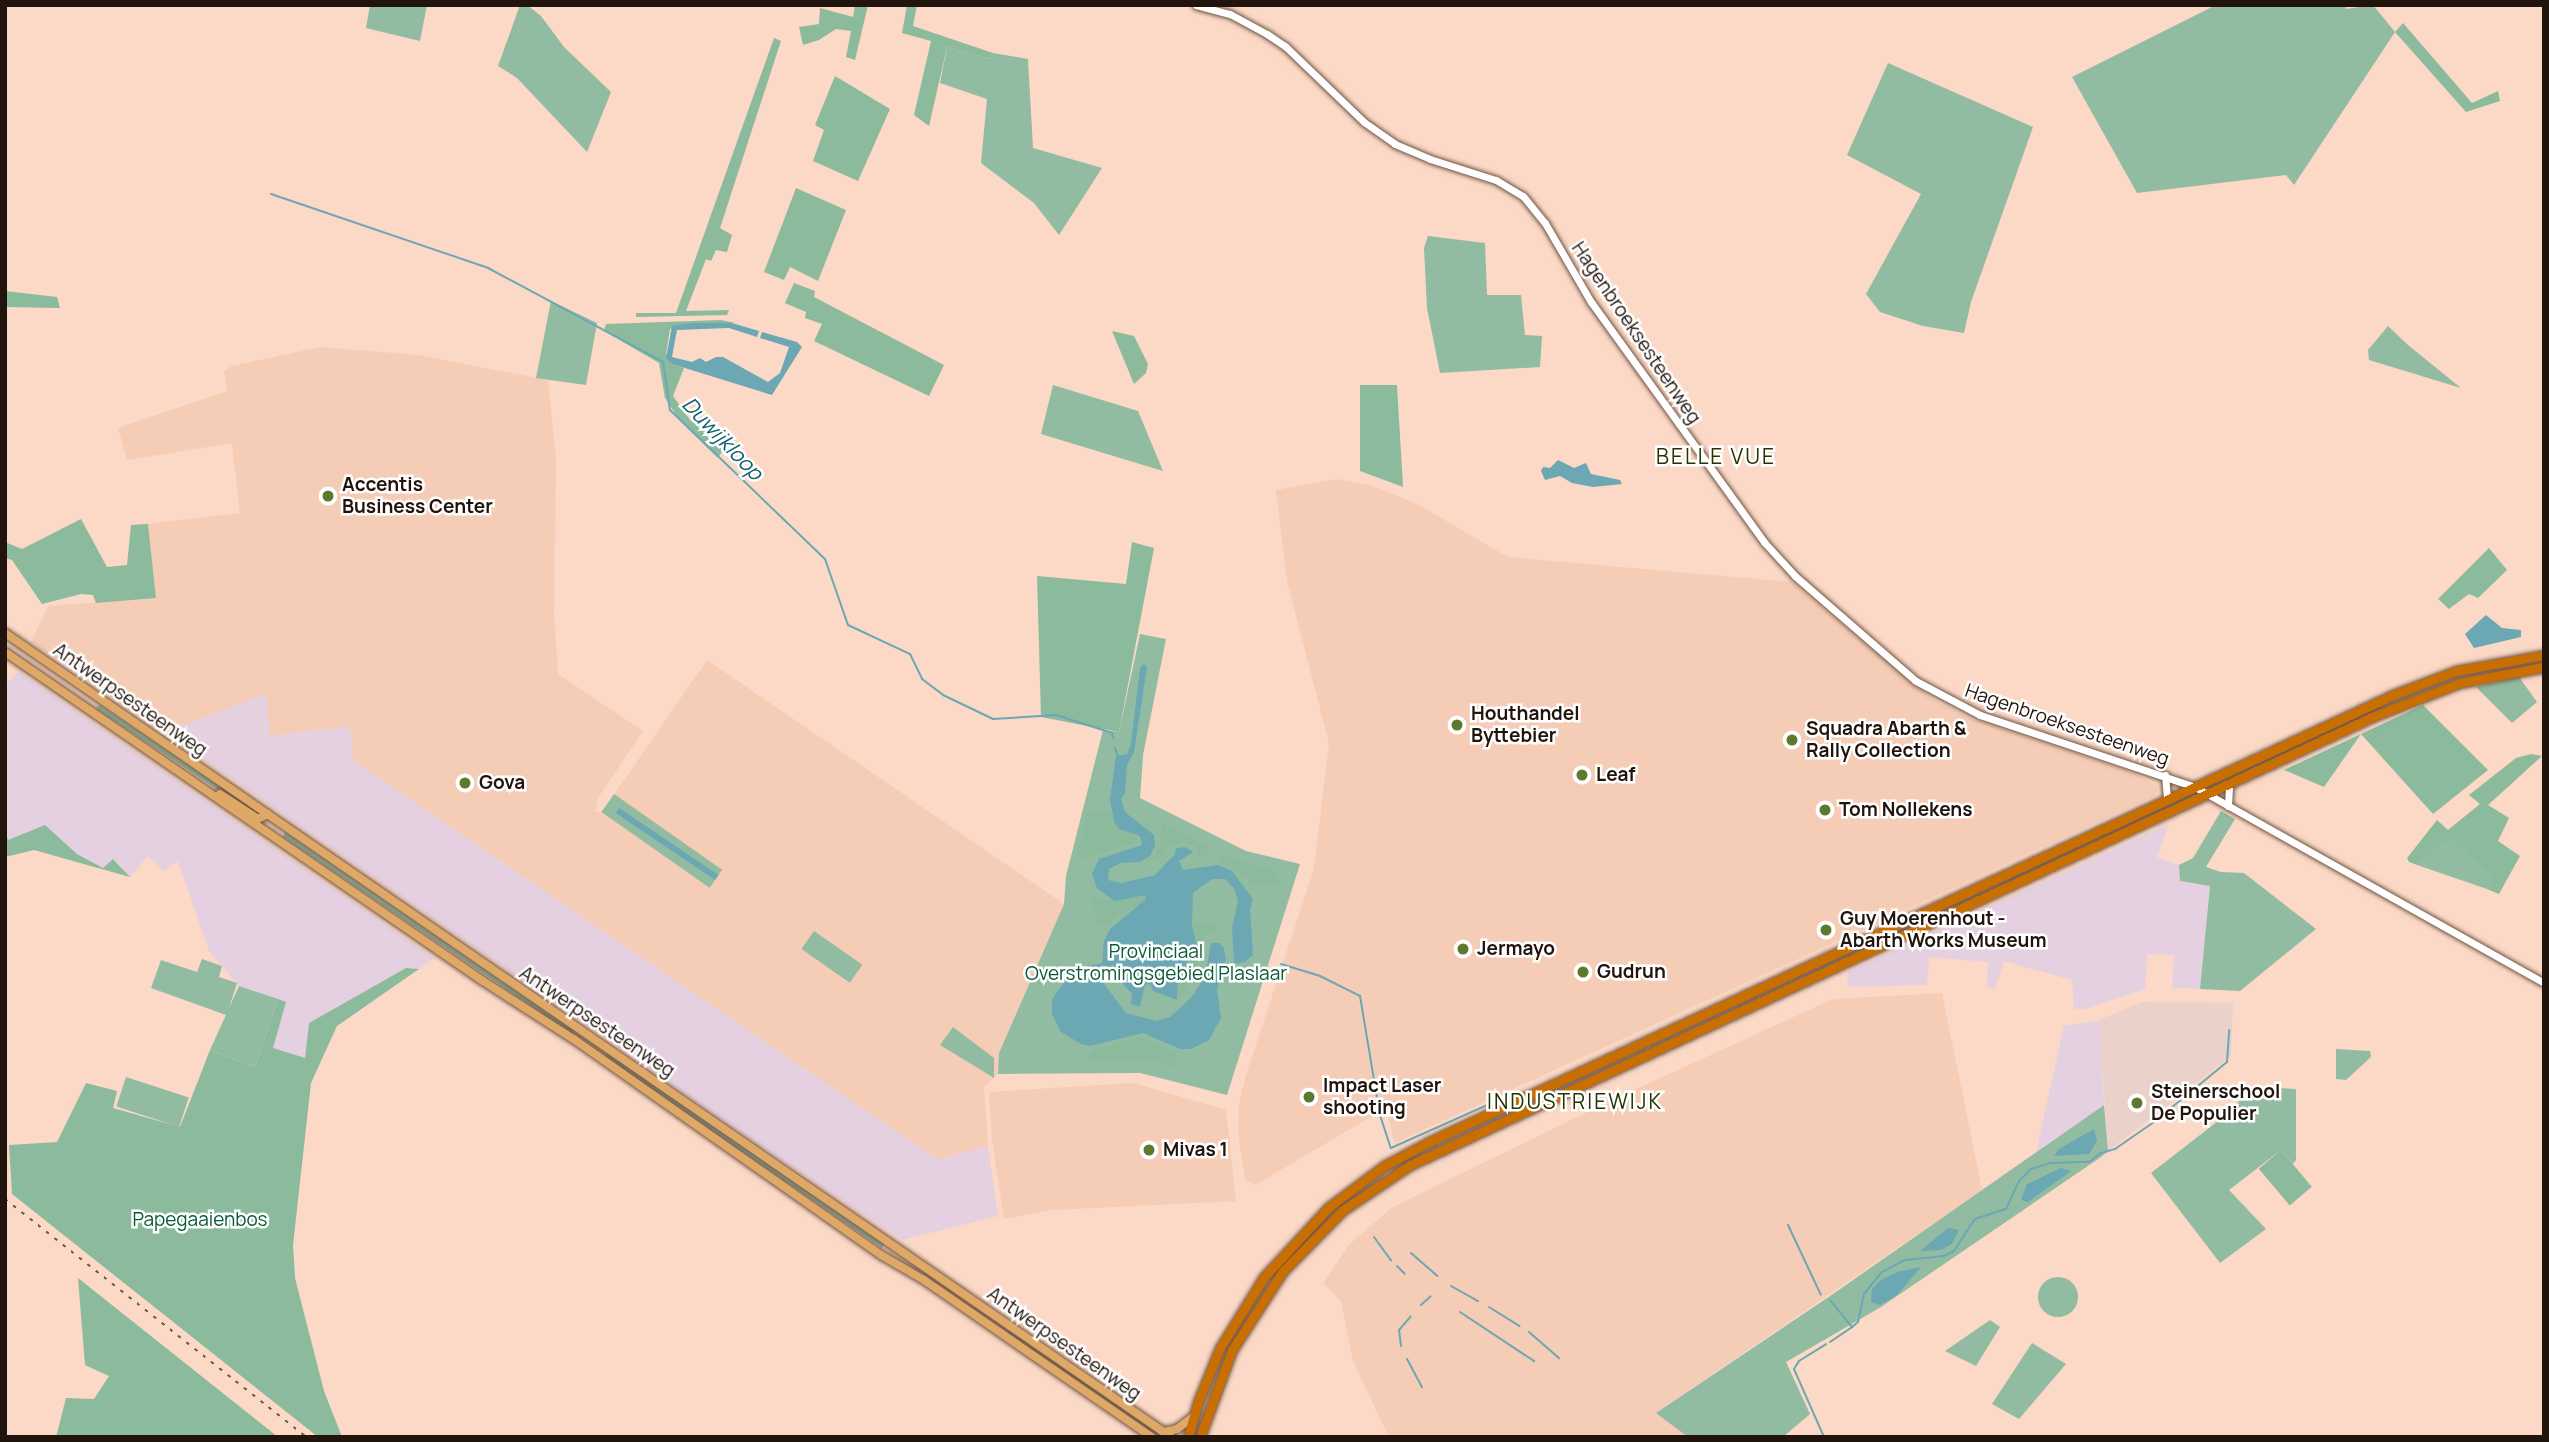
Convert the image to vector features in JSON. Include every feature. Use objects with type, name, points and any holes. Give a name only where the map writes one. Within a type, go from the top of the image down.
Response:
[{"type":"highway","points":[[1188,1437],[1220,1348],[1264,1276],[1329,1208],[1384,1166],[1431,1141],[2424,682],[2478,665],[2544,654]]},
{"type":"highway","points":[[1200,1437],[1232,1350],[1268,1290],[1325,1227],[1386,1179],[1444,1148],[2437,690],[2489,675],[2544,667]]},
{"type":"main road","name":"Antwerpsesteenweg","points":[[5,634],[1167,1434]]},
{"type":"main road","name":"Antwerpsesteenweg","points":[[5,652],[274,838],[575,1040],[881,1255],[924,1280],[1152,1437]]},
{"type":"main road","points":[[72,698],[82,694],[81,685]]},
{"type":"main road","points":[[93,712],[93,704],[103,701]]},
{"type":"main road","points":[[195,782],[229,799],[258,820],[268,814]]},
{"type":"main road","points":[[274,838],[273,830],[277,825],[291,829]]},
{"type":"main road","points":[[881,1255],[894,1253],[891,1242]]},
{"type":"main road","points":[[996,1330],[1002,1330],[1004,1322]]},
{"type":"main road","points":[[1167,1434],[1193,1417]]},
{"type":"street","name":"Hagenbroeksesteenweg","points":[[1196,5],[1230,14],[1285,46],[1364,122],[1395,144],[1430,159],[1496,180],[1528,201],[1545,223],[1591,302],[1764,542],[1795,576],[1916,681],[1980,715],[2165,775],[2209,793],[2544,983]]},
{"type":"street","points":[[2165,775],[2167,799]]},
{"type":"street","points":[[2228,806],[2229,784]]},
{"type":"shaded area","points":[[321,347],[418,355],[548,380],[556,458],[554,613],[558,674],[643,731],[598,798],[596,812],[602,812],[707,660],[1064,904],[999,1052],[998,1074],[984,1087],[988,1146],[937,1159],[353,760],[350,726],[270,736],[266,694],[181,726],[173,738],[31,642],[48,606],[156,598],[148,524],[240,513],[232,443],[127,460],[118,428],[227,391],[224,371],[232,366]]},
{"type":"shaded area","points":[[1336,479],[1370,485],[1417,504],[1508,557],[1791,582],[1934,700],[1972,719],[2131,772],[2156,785],[2158,790],[2154,796],[1395,1143],[1386,1108],[1255,1185],[1245,1180],[1238,1133],[1239,1105],[1245,1078],[1314,869],[1329,743],[1287,581],[1276,490]]},
{"type":"shaded area","points":[[19,672],[434,958],[419,969],[406,968],[309,1023],[305,1058],[272,1048],[285,1002],[239,986],[209,951],[178,861],[164,871],[148,856],[130,877],[114,859],[103,868],[77,854],[45,825],[7,840],[5,684]]},
{"type":"shaded area","points":[[267,693],[271,736],[350,726],[353,760],[937,1159],[988,1146],[998,1216],[902,1240],[771,1153],[173,738],[181,726]]},
{"type":"shaded area","points":[[2169,824],[2157,857],[2179,865],[2181,882],[2210,886],[2200,989],[2172,988],[2174,955],[2147,954],[2145,989],[2085,1009],[2074,1010],[2072,980],[2004,961],[1995,989],[1987,987],[1988,962],[1929,957],[1927,985],[1847,987],[1848,972]]},
{"type":"shaded area","points":[[1942,993],[1982,1190],[1657,1412],[1688,1437],[1389,1437],[1353,1361],[1341,1301],[1323,1283],[1349,1245],[1391,1208],[1610,1101],[1833,999]]},
{"type":"shaded area","name":"Steinerschool De Populier","points":[[2142,1002],[2233,1003],[2231,1056],[2108,1151],[2099,1020]]},
{"type":"shaded area","points":[[2099,1020],[2104,1105],[2036,1152],[2064,1026]]},
{"type":"shaded area","points":[[1133,1083],[1226,1110],[1236,1201],[1051,1210],[1004,1219],[992,1140],[989,1092]]},
{"type":"green space","points":[[370,5],[427,5],[420,41],[366,28]]},
{"type":"green space","points":[[520,5],[527,5],[541,16],[564,47],[611,92],[587,152],[517,78],[498,66]]},
{"type":"green space","points":[[855,5],[868,5],[855,60],[846,57],[851,31],[836,29],[819,40],[803,45],[799,27],[819,24],[820,8],[853,17]]},
{"type":"green space","points":[[907,5],[917,5],[913,26],[993,53],[991,59],[947,47],[929,126],[914,115],[931,41],[902,33]]},
{"type":"green space","points":[[2216,5],[2345,5],[2346,9],[2373,5],[2395,32],[2294,185],[2286,175],[2137,193],[2072,77]]},
{"type":"green space","points":[[2403,23],[2472,103],[2498,91],[2500,101],[2466,112],[2395,32]]},
{"type":"green space","points":[[774,38],[781,41],[720,228],[732,235],[727,252],[716,250],[711,261],[706,259],[686,311],[729,310],[727,315],[636,317],[636,313],[676,313]]},
{"type":"green space","points":[[947,47],[991,59],[993,53],[1028,59],[1033,148],[1102,168],[1059,235],[1034,203],[981,163],[987,99],[940,83]]},
{"type":"green space","points":[[1888,63],[2033,127],[1971,302],[1964,333],[1923,326],[1880,312],[1866,294],[1921,194],[1847,155]]},
{"type":"green space","points":[[835,76],[890,109],[858,181],[813,161],[824,130],[815,125]]},
{"type":"green space","points":[[796,188],[846,210],[818,281],[790,267],[784,280],[764,272]]},
{"type":"green space","points":[[1428,236],[1485,243],[1487,295],[1521,295],[1525,335],[1542,336],[1540,367],[1440,373],[1427,308],[1424,248]]},
{"type":"green space","points":[[794,283],[815,291],[814,297],[944,365],[929,396],[814,341],[822,324],[805,318],[806,312],[785,303]]},
{"type":"green space","points":[[5,291],[57,297],[60,308],[5,307]]},
{"type":"green space","points":[[551,301],[597,323],[586,385],[536,378]]},
{"type":"green space","points":[[721,320],[736,323],[703,323],[670,329],[666,354],[672,364],[684,368],[673,396],[690,420],[726,445],[718,458],[680,421],[665,398],[659,363],[604,331],[606,324]]},
{"type":"green space","points":[[2388,326],[2461,388],[2369,360],[2368,350]]},
{"type":"green space","points":[[1112,331],[1134,336],[1148,364],[1146,373],[1134,384]]},
{"type":"green space","points":[[1053,385],[1138,411],[1163,471],[1041,434]]},
{"type":"green space","points":[[1360,385],[1397,385],[1403,487],[1360,471]]},
{"type":"green space","points":[[81,519],[107,567],[127,565],[131,525],[148,524],[156,598],[96,603],[93,595],[81,594],[42,604],[12,560],[5,558],[5,542],[22,549]]},
{"type":"green space","points":[[1132,542],[1154,548],[1119,732],[1041,717],[1037,576],[1126,584]]},
{"type":"green space","points":[[2489,548],[2507,570],[2478,598],[2469,594],[2449,609],[2438,599]]},
{"type":"green space","name":"Provinciaal Overstromingsgebied Plaslaar","points":[[1140,634],[1166,639],[1143,755],[1140,798],[1246,851],[1300,864],[1227,1095],[1140,1073],[998,1074],[999,1053],[1064,904],[1066,876],[1103,730],[1119,732]]},
{"type":"green space","points":[[2519,677],[2537,702],[2512,723],[2476,687]]},
{"type":"green space","points":[[100,705],[241,801],[239,804],[98,710],[96,707]]},
{"type":"green space","points":[[2423,705],[2488,770],[2433,814],[2361,734],[2324,787],[2284,770]]},
{"type":"green space","points":[[2531,754],[2542,756],[2488,805],[2509,818],[2498,841],[2520,856],[2499,894],[2487,889],[2492,877],[2450,837],[2417,865],[2409,862],[2407,858],[2437,820],[2448,830],[2480,804],[2469,795],[2516,758]]},
{"type":"green space","points":[[614,794],[722,870],[710,888],[601,812]]},
{"type":"green space","points":[[1088,811],[1109,812],[1119,829],[1136,836],[1138,842],[1076,860]]},
{"type":"green space","points":[[2221,811],[2235,819],[2206,867],[2221,872],[2244,873],[2316,929],[2240,991],[2200,989],[2210,886],[2180,881],[2179,865],[2193,858]]},
{"type":"green space","points":[[1162,823],[1209,848],[1204,858],[1197,857],[1197,849],[1191,845],[1180,842],[1172,845],[1158,861],[1154,857],[1161,841]]},
{"type":"green space","points":[[45,825],[77,854],[103,868],[113,859],[130,877],[34,850],[5,857],[5,831],[8,840]]},
{"type":"green space","points":[[285,832],[574,1031],[572,1034],[283,837]]},
{"type":"green space","points":[[2450,836],[2493,877],[2487,889],[2417,865]]},
{"type":"green space","points":[[1221,855],[1274,870],[1279,875],[1278,885],[1255,885],[1231,867],[1219,862]]},
{"type":"green space","points":[[1145,894],[1144,904],[1118,914],[1106,925],[1098,924],[1090,895],[1113,901]]},
{"type":"green space","points":[[1196,922],[1211,923],[1218,929],[1207,932],[1202,939],[1196,976],[1177,1000],[1178,976],[1192,957],[1192,925]]},
{"type":"green space","points":[[814,931],[862,965],[850,983],[801,949]]},
{"type":"green space","points":[[202,959],[222,966],[219,977],[237,983],[229,1008],[239,986],[278,999],[255,1067],[210,1050],[226,1015],[151,988],[161,960],[197,972]]},
{"type":"green space","name":"Papegaaienbos","points":[[406,968],[419,969],[337,1026],[311,1083],[293,1245],[295,1278],[324,1391],[342,1437],[318,1437],[12,1194],[9,1145],[57,1142],[86,1083],[117,1091],[113,1108],[180,1127],[210,1050],[255,1067],[278,999],[286,1002],[273,1048],[305,1058],[309,1023]]},
{"type":"green space","points":[[953,1027],[994,1058],[994,1078],[940,1045]]},
{"type":"green space","points":[[1139,1037],[1176,1053],[1174,1069],[1167,1063],[1135,1059],[1088,1061],[1091,1052]]},
{"type":"green space","points":[[2336,1049],[2370,1051],[2371,1057],[2346,1080],[2336,1079]]},
{"type":"green space","points":[[607,1053],[885,1243],[882,1248],[604,1057]]},
{"type":"green space","points":[[126,1077],[189,1097],[179,1127],[116,1106]]},
{"type":"green space","points":[[2254,1087],[2296,1089],[2296,1160],[2293,1164],[2281,1150],[2229,1190],[2266,1229],[2220,1263],[2151,1173],[2218,1121]]},
{"type":"green space","points":[[2104,1105],[2108,1151],[2101,1157],[1881,1307],[1786,1362],[1810,1414],[1783,1437],[1688,1437],[1656,1413],[1833,1294]]},
{"type":"green space","points":[[2281,1150],[2312,1187],[2290,1205],[2259,1169]]},
{"type":"green space","points":[[2058,1277],[2066,1278],[2072,1283],[2077,1289],[2077,1305],[2072,1311],[2066,1316],[2058,1317],[2050,1316],[2044,1311],[2039,1305],[2038,1297],[2039,1289],[2044,1283],[2050,1278]]},
{"type":"green space","points":[[78,1278],[278,1437],[56,1437],[66,1398],[94,1399],[109,1376],[85,1365]]},
{"type":"green space","points":[[1990,1320],[2000,1327],[1976,1366],[1945,1351]]},
{"type":"green space","points":[[1010,1329],[1166,1437],[1160,1437],[1126,1416],[1007,1334]]},
{"type":"green space","points":[[2032,1343],[2066,1364],[2019,1419],[1992,1404]]},
{"type":"water","points":[[732,323],[759,331],[757,337],[729,328],[677,330],[672,357],[692,362],[700,358],[706,362],[723,357],[768,382],[780,373],[789,347],[760,338],[762,332],[797,342],[802,347],[772,395],[672,364],[666,358],[672,326]]},
{"type":"water","points":[[1558,460],[1574,468],[1586,463],[1591,474],[1620,480],[1622,484],[1593,487],[1572,483],[1560,476],[1545,480],[1541,471],[1543,467],[1550,468]]},
{"type":"water","points":[[2486,615],[2502,628],[2521,630],[2521,637],[2474,648],[2465,634]]},
{"type":"water","points":[[1143,664],[1147,667],[1134,752],[1127,765],[1125,793],[1121,799],[1125,812],[1154,835],[1155,846],[1150,856],[1140,862],[1121,863],[1109,869],[1108,880],[1122,883],[1155,875],[1175,854],[1176,848],[1185,847],[1193,852],[1179,861],[1183,870],[1218,865],[1232,871],[1253,899],[1250,910],[1253,955],[1245,962],[1234,964],[1232,928],[1238,901],[1234,888],[1225,879],[1212,879],[1193,893],[1192,925],[1196,942],[1194,953],[1178,976],[1177,1000],[1153,991],[1150,984],[1145,985],[1140,1007],[1131,1004],[1132,994],[1111,971],[1107,972],[1102,981],[1126,1013],[1157,1021],[1170,1017],[1191,998],[1205,977],[1211,943],[1220,943],[1224,948],[1226,960],[1217,990],[1221,1018],[1209,1040],[1191,1049],[1180,1049],[1143,1033],[1090,1046],[1081,1044],[1061,1032],[1052,1014],[1052,1000],[1058,990],[1069,978],[1081,974],[1083,967],[1102,963],[1104,941],[1110,929],[1146,899],[1145,895],[1114,901],[1097,888],[1092,874],[1099,859],[1142,845],[1140,836],[1119,829],[1114,822],[1110,799],[1116,756],[1127,754],[1131,744],[1140,668]]},
{"type":"water","points":[[619,808],[718,875],[715,880],[616,813]]},
{"type":"water","points":[[2094,1129],[2097,1141],[2089,1154],[2054,1156],[2059,1149]]},
{"type":"water","points":[[2061,1168],[2071,1171],[2028,1202],[2021,1200],[2027,1184]]},
{"type":"water","points":[[1948,1228],[1959,1230],[1952,1244],[1941,1250],[1920,1251]]},
{"type":"water","points":[[1921,1267],[1897,1295],[1880,1305],[1871,1302],[1872,1289],[1881,1280],[1897,1272]]},
{"type":"waterway","name":"Duwijkloop","points":[[271,194],[488,268],[663,362],[670,410],[825,559],[848,625],[910,654],[922,679],[943,695],[993,719],[1056,715],[1112,733],[1113,738]]},
{"type":"waterway","name":"Duwijkloop","points":[[1115,748],[1118,757]]},
{"type":"waterway","name":"Duwijkloop","points":[[1281,964],[1320,976],[1360,996],[1380,1115],[1391,1148],[1494,1102]]},
{"type":"waterway","points":[[1852,1327],[1858,1322],[1864,1294],[1882,1272],[1905,1260],[1944,1256],[1954,1251],[1975,1219],[2006,1209],[2019,1181],[2031,1169],[2051,1163],[2089,1162],[2101,1153],[2115,1149],[2154,1122],[2227,1062],[2229,1030]]},
{"type":"waterway","name":"Duwijkloop","points":[[1788,1225],[1821,1295]]},
{"type":"waterway","points":[[1374,1237],[1391,1260]]},
{"type":"waterway","points":[[1411,1253],[1437,1276]]},
{"type":"waterway","points":[[1397,1266],[1405,1274]]},
{"type":"waterway","points":[[1451,1286],[1478,1301]]},
{"type":"waterway","points":[[1421,1305],[1431,1296]]},
{"type":"waterway","name":"Duwijkloop","points":[[1830,1300],[1852,1327],[1830,1342]]},
{"type":"waterway","points":[[1489,1307],[1519,1326]]},
{"type":"waterway","points":[[1460,1312],[1534,1361]]},
{"type":"waterway","points":[[1401,1346],[1399,1330],[1411,1316]]},
{"type":"waterway","points":[[1529,1332],[1559,1358]]},
{"type":"waterway","name":"Duwijkloop","points":[[1824,1437],[1794,1369],[1799,1361],[1826,1344]]},
{"type":"waterway","points":[[1407,1359],[1422,1387]]},
{"type":"railway","points":[[5,1199],[306,1437]]},
{"type":"place","name":"Accentis Business Center","points":[[328,496]]},
{"type":"place","name":"Houthandel Byttebier","points":[[1457,725]]},
{"type":"place","name":"Squadra Abarth & Rally Collection","points":[[1792,740]]},
{"type":"place","name":"Leaf","points":[[1582,775]]},
{"type":"place","name":"Gova","points":[[465,783]]},
{"type":"place","name":"Tom Nollekens","points":[[1825,810]]},
{"type":"place","name":"Guy Moerenhout - Abarth Works Museum","points":[[1826,930]]},
{"type":"place","name":"Jermayo","points":[[1463,949]]},
{"type":"place","name":"Gudrun","points":[[1583,972]]},
{"type":"place","name":"Impact Laser shooting","points":[[1309,1097]]},
{"type":"place","name":"Steinerschool De Populier","points":[[2137,1103]]},
{"type":"place","name":"Mivas 1","points":[[1149,1150]]},
{"type":"district","name":"BELLE VUE","points":[[1716,456]]},
{"type":"district","name":"INDUSTRIEWIJK","points":[[1575,1101]]}]
